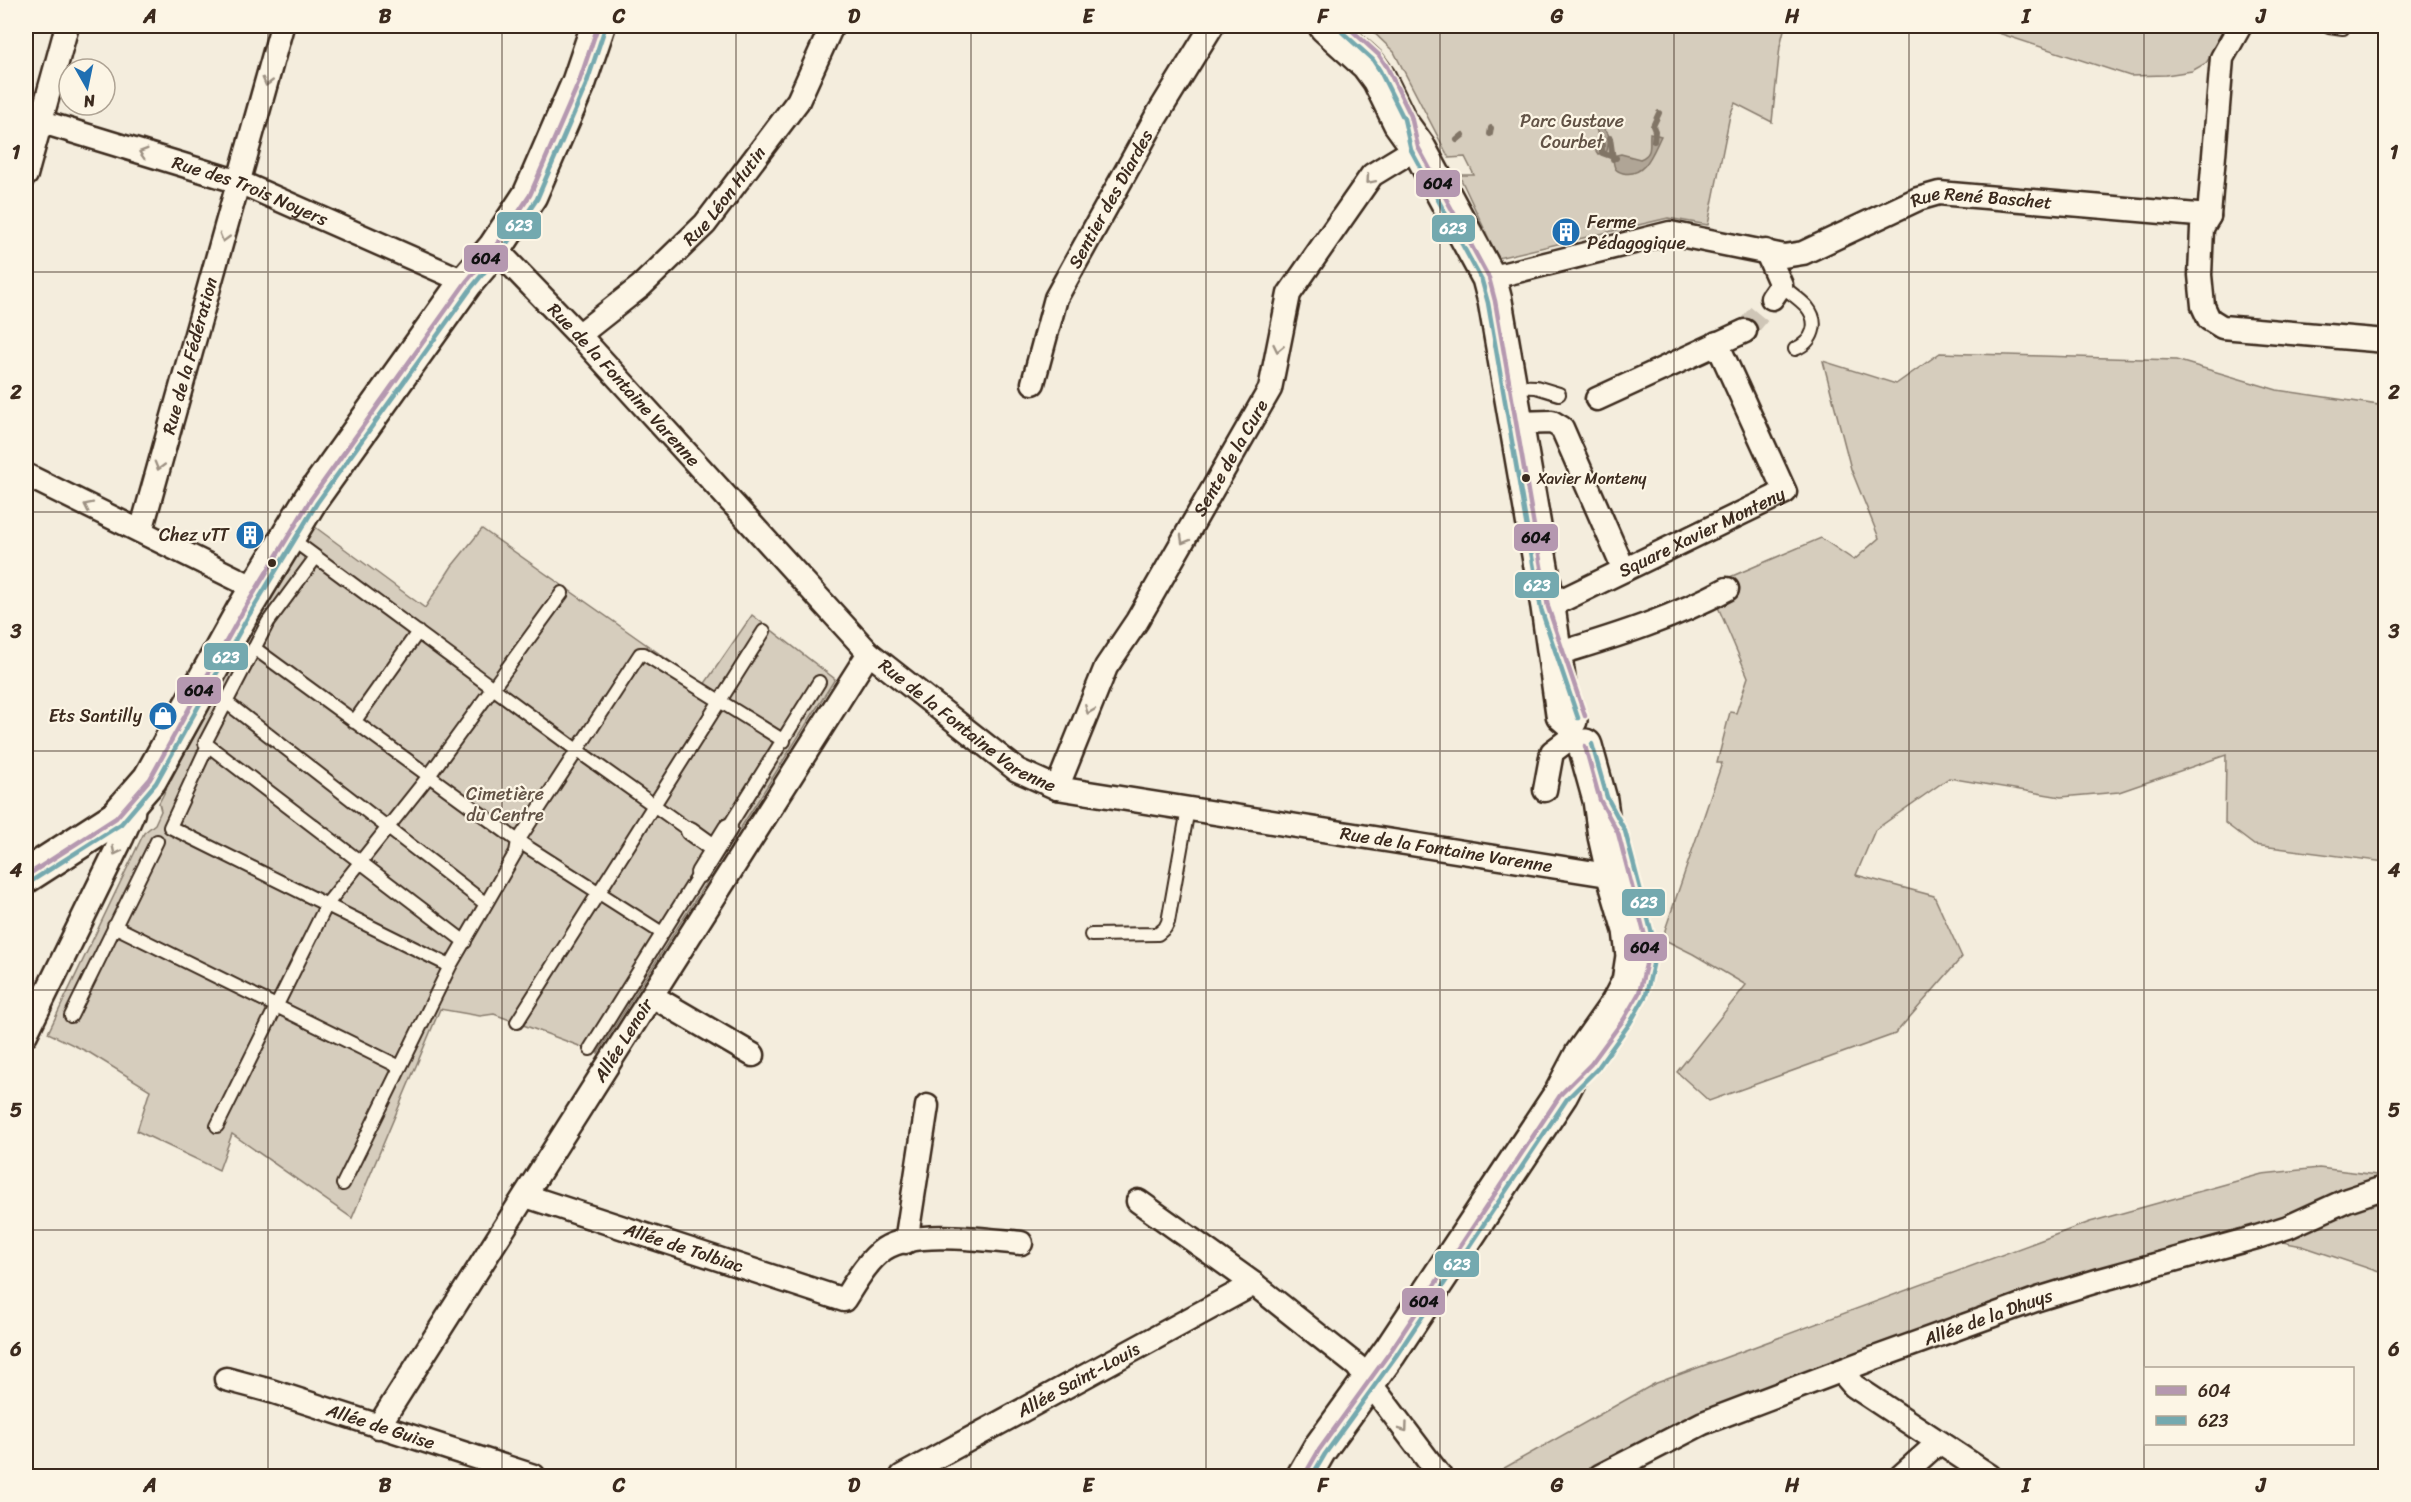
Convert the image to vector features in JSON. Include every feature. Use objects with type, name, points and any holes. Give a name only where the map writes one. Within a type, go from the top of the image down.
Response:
[{"type":"main road","points":[[26,876],[116,818],[214,695],[257,589],[311,499],[466,282],[495,248],[531,195],[579,82],[598,26]]},
{"type":"main road","points":[[1326,26],[1368,64],[1379,79],[1400,123],[1418,147],[1488,278],[1495,301],[1509,386],[1528,423],[1577,731],[1600,800],[1618,833],[1646,936],[1646,965],[1639,993],[1624,1019],[1591,1064],[1561,1094]]},
{"type":"main road","points":[[1347,26],[1379,55],[1387,67],[1411,116],[1418,147]]},
{"type":"main road","points":[[1558,602],[1563,714],[1577,731]]},
{"type":"main road","points":[[1304,1476],[1319,1450],[1370,1381],[1561,1094],[1581,1056],[1617,1005],[1629,982],[1633,956],[1630,930],[1614,876],[1600,800]]},
{"type":"street","points":[[26,175],[33,119],[67,26]]},
{"type":"street","name":"Rue de la Fédération","points":[[141,531],[282,26]]},
{"type":"street","name":"Rue Léon Hutin","points":[[579,335],[641,286],[705,224],[798,101],[832,26]]},
{"type":"street","name":"Sentier des Diardes","points":[[1033,384],[1056,298],[1156,117],[1212,26]]},
{"type":"street","points":[[2240,26],[2222,58],[2209,216],[2202,228],[2200,275],[2203,306],[2209,319],[2222,327],[2385,341]]},
{"type":"street","name":"Rue des Trois Noyers","points":[[33,119],[239,182],[466,282]]},
{"type":"street","name":"Sente de la Cure","points":[[1057,789],[1106,667],[1137,621],[1270,389],[1289,294],[1372,175],[1418,147]]},
{"type":"street","name":"Rue René Baschet","points":[[1488,278],[1671,233],[1784,256],[1803,253],[1918,199],[1939,194],[2209,216]]},
{"type":"street","name":"Rue de la Fontaine Varenne","points":[[495,248],[579,335],[868,653],[1017,770],[1057,789],[1614,876]]},
{"type":"street","points":[[1766,251],[1776,292]]},
{"type":"street","points":[[1597,399],[1745,331]]},
{"type":"street","name":"Square Xavier Monteny","points":[[1558,602],[1785,492],[1717,343]]},
{"type":"street","points":[[1528,423],[1552,422],[1562,428],[1624,570]]},
{"type":"street","points":[[26,475],[257,589]]},
{"type":"street","points":[[1563,652],[1636,630],[1699,604],[1727,589]]},
{"type":"street","name":"Allée Lenoir","points":[[378,1427],[868,653]]},
{"type":"street","points":[[1545,790],[1552,752],[1577,731]]},
{"type":"street","points":[[26,1034],[122,838],[142,788]]},
{"type":"street","points":[[700,873],[728,828]]},
{"type":"street","points":[[690,831],[715,849]]},
{"type":"street","points":[[652,996],[753,1055]]},
{"type":"street","points":[[927,1106],[906,1242],[945,1237],[1021,1243]]},
{"type":"street","name":"Allée de la Dhuys","points":[[1600,1476],[1703,1423],[1841,1371],[2038,1299],[2288,1227],[2347,1200],[2385,1187]]},
{"type":"street","name":"Allée de Tolbiac","points":[[526,1196],[844,1300],[864,1271],[884,1249],[906,1242]]},
{"type":"street","points":[[1138,1201],[1254,1284],[1357,1366],[1440,1476]]},
{"type":"street","name":"Allée Saint-Louis","points":[[902,1476],[1254,1284]]},
{"type":"street","points":[[1841,1371],[1854,1386],[1990,1476]]},
{"type":"street","name":"Allée de Guise","points":[[226,1379],[271,1391],[534,1476]]},
{"type":"street","points":[[1901,1476],[1938,1443]]},
{"type":"lane","points":[[2329,26],[2343,28],[2343,26]]},
{"type":"lane","points":[[1776,292],[1808,308],[1813,321],[1813,334],[1806,345],[1795,349]]},
{"type":"lane","points":[[1509,386],[1536,387],[1559,394]]},
{"type":"lane","points":[[289,537],[690,831]]},
{"type":"lane","points":[[316,557],[268,622],[254,648],[214,695],[205,742],[465,942]]},
{"type":"lane","points":[[217,1126],[327,904],[428,777],[562,593]]},
{"type":"lane","points":[[517,1022],[764,631]]},
{"type":"lane","points":[[354,722],[418,632]]},
{"type":"lane","points":[[254,648],[518,841],[662,933]]},
{"type":"lane","points":[[343,1184],[450,966],[516,852],[518,841],[640,654],[644,654],[784,741]]},
{"type":"lane","points":[[728,828],[819,682]]},
{"type":"lane","points":[[214,695],[486,904]]},
{"type":"lane","points":[[208,745],[170,827],[450,966]]},
{"type":"lane","points":[[1091,935],[1158,934],[1165,928],[1188,809]]},
{"type":"lane","points":[[71,1016],[157,841]]},
{"type":"lane","points":[[590,1048],[700,873]]},
{"type":"lane","points":[[114,926],[400,1067]]},
{"type":"green space","name":"Parc Gustave Courbet","points":[[1367,26],[1785,26],[1780,46],[1772,122],[1735,103],[1730,115],[1708,225],[1668,218],[1498,258],[1459,175],[1474,175],[1465,157],[1449,158],[1394,52]]},
{"type":"green space","points":[[1977,26],[2231,26],[2206,63],[2192,71],[2166,75],[2130,76]]},
{"type":"green space","points":[[1940,353],[2176,360],[2277,390],[2385,406],[2385,862],[2254,845],[2225,823],[2226,755],[2119,792],[2061,797],[1949,778],[1875,830],[1856,875],[1934,896],[1962,957],[1895,1034],[1709,1101],[1677,1072],[1746,985],[1665,940],[1665,930],[1722,763],[1717,763],[1730,712],[1736,713],[1748,677],[1709,586],[1821,538],[1854,560],[1879,538],[1851,469],[1823,361],[1896,384]]},
{"type":"green space","name":"Cimetière du Centre","points":[[311,524],[425,608],[452,566],[482,529],[704,685],[752,615],[835,679],[598,1053],[494,1014],[480,1016],[440,1009],[352,1218],[232,1134],[219,1170],[137,1131],[150,1090],[90,1053],[48,1033],[144,833],[155,824],[161,811],[159,803],[190,743]]},
{"type":"green space","points":[[2319,1168],[2385,1176],[2385,1274],[2302,1246],[2257,1237],[1872,1359],[1603,1476],[1490,1476],[1654,1384],[2090,1222],[2262,1174]]},
{"type":"shaded area","points":[[1598,125],[1606,131],[1609,139],[1607,151],[1598,154],[1594,148],[1598,136],[1596,128]]},
{"type":"shaded area","points":[[1650,133],[1661,136],[1643,168],[1631,174],[1617,170],[1613,159],[1608,157],[1621,154],[1640,159],[1644,157],[1649,149]]},
{"type":"waterway","points":[[1654,141],[1653,126],[1659,113]]},
{"type":"waterway","points":[[1490,134],[1491,128]]},
{"type":"waterway","points":[[1457,140],[1463,135]]},
{"type":"waterway","points":[[1610,138],[1613,159]]},
{"type":"waterway","points":[[1602,145],[1602,153],[1616,158]]},
{"type":"tunnel","points":[[1745,331],[1772,298]]},
{"type":"transit line","name":"604","points":[[26,876],[116,818],[150,779],[243,611],[311,499],[466,282],[495,248],[530,195],[579,82],[598,26]]},
{"type":"transit line","name":"604","points":[[1347,26],[1379,55],[1387,67],[1411,116],[1418,147],[1489,278],[1495,301],[1548,607],[1585,716]]},
{"type":"transit line","name":"623","points":[[30,882],[121,824],[156,783],[249,615],[317,503],[472,287],[501,252],[537,199],[586,85],[605,28]]},
{"type":"transit line","name":"623","points":[[1342,32],[1373,60],[1380,71],[1404,119],[1411,150],[1482,281],[1488,303],[1541,609],[1578,718]]},
{"type":"transit line","name":"623","points":[[1312,1476],[1325,1454],[1396,1356],[1567,1099],[1597,1069],[1630,1023],[1646,995],[1653,965],[1652,934],[1625,831],[1607,797],[1592,744]]},
{"type":"transit line","name":"604","points":[[1304,1476],[1319,1450],[1390,1352],[1561,1094],[1591,1064],[1624,1019],[1639,993],[1646,965],[1645,936],[1618,833],[1600,800],[1585,746]]},
{"type":"place","name":"Ferme Pédagogique","points":[[1566,232]]},
{"type":"place","name":"Xavier Monteny","points":[[1526,478]]},
{"type":"place","name":"Chez vTT","points":[[250,535]]},
{"type":"place","name":"Ets Santilly","points":[[163,716]]}]
